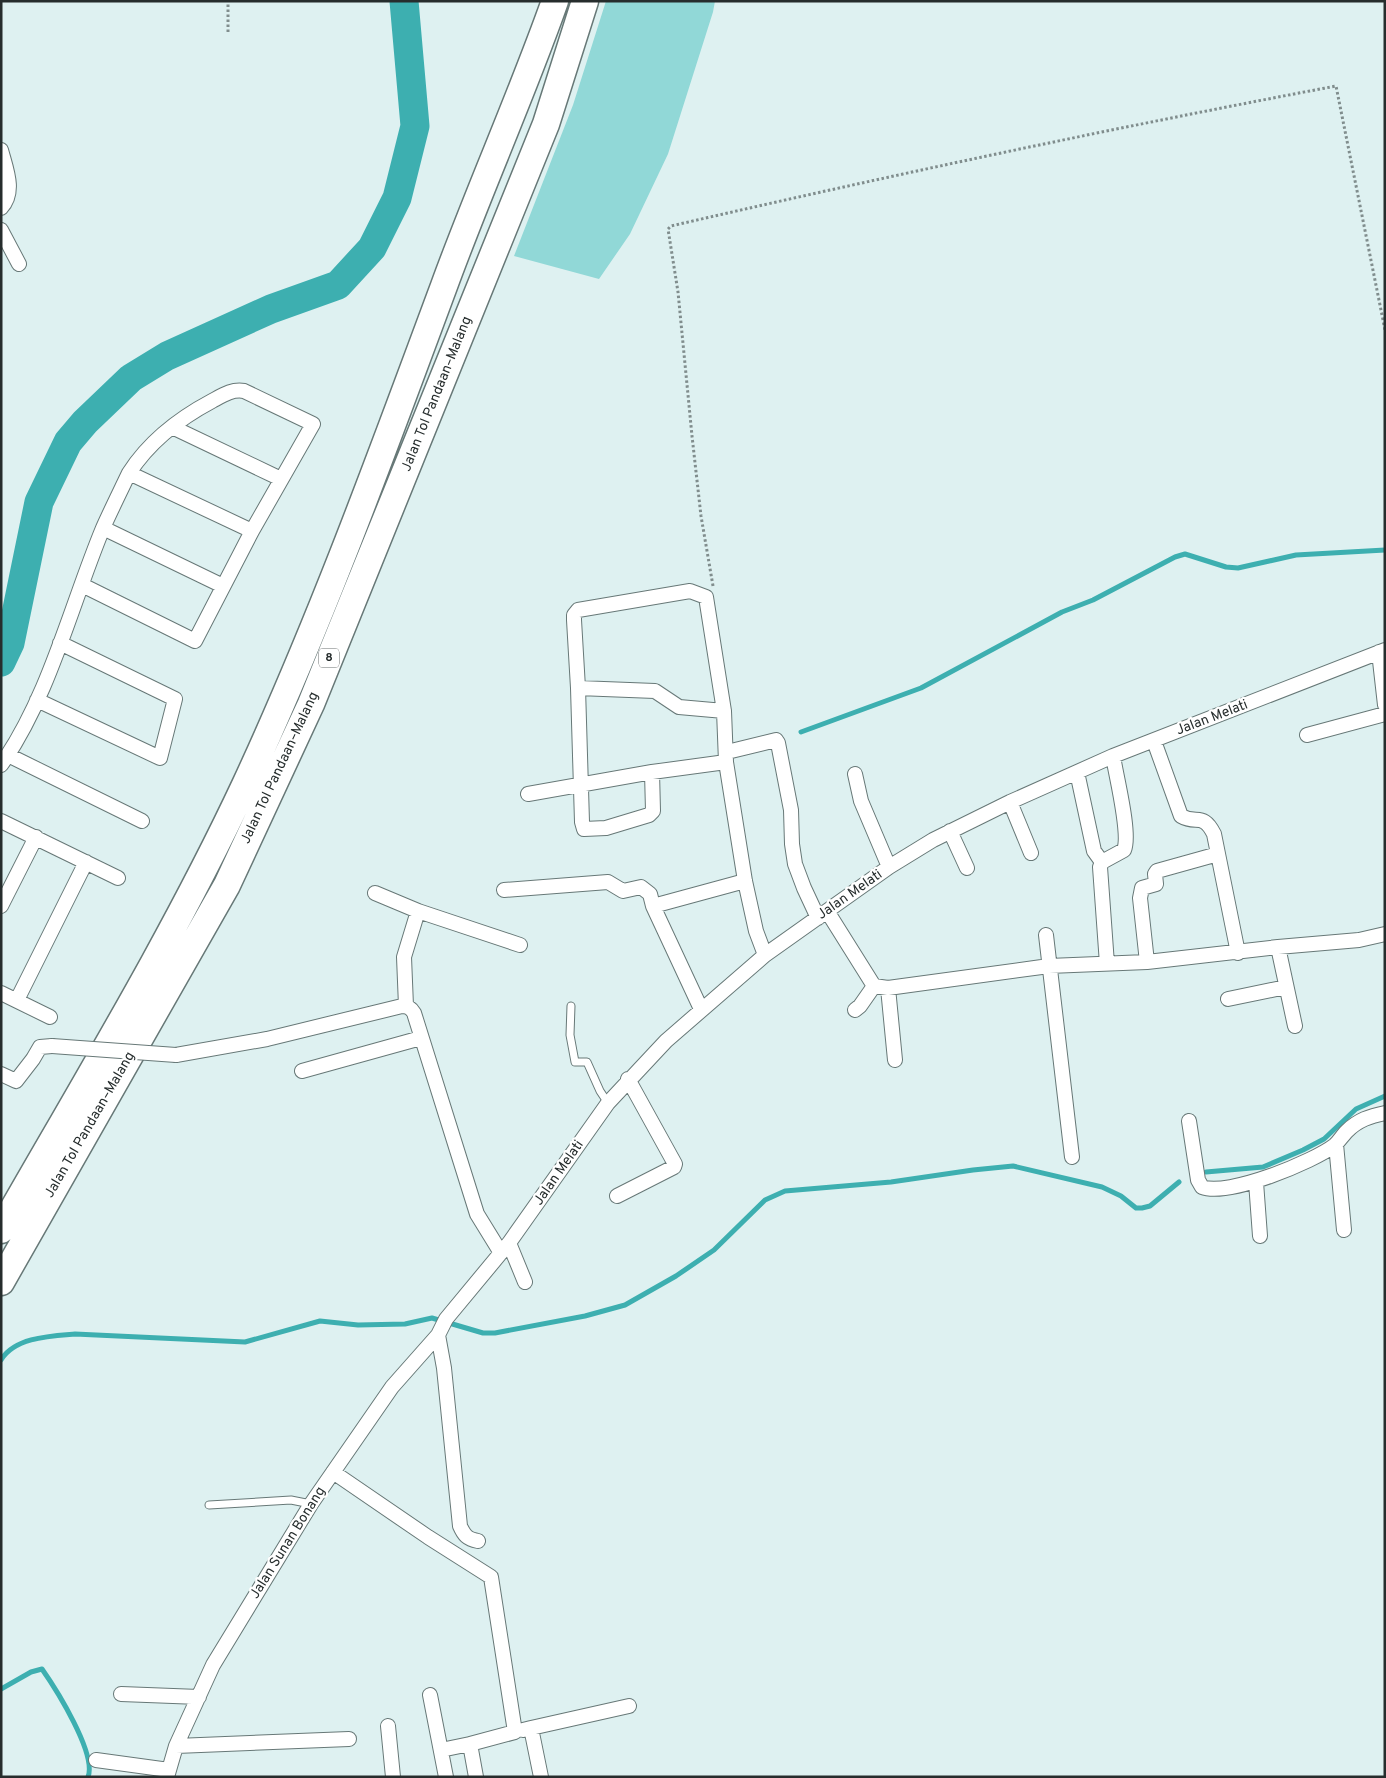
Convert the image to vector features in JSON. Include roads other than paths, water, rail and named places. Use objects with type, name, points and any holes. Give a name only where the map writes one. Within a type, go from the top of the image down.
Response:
[{"type":"highway","name":"Jalan Tol Pandaan–Malang","points":[[1,1230],[134,998],[198,878],[245,784],[297,667],[356,525],[446,281],[555,1]]},
{"type":"highway","name":"Jalan Tol Pandaan–Malang","points":[[1,1282],[227,885],[306,713],[546,124],[585,1]]},
{"type":"street","points":[[1,150],[10,192],[7,201],[1,208]]},
{"type":"street","points":[[1,230],[19,264]]},
{"type":"street","points":[[82,586],[195,641],[252,531],[313,424],[244,391],[235,390],[188,414],[138,459],[129,473],[103,528],[37,700],[5,760],[142,821]]},
{"type":"street","points":[[172,427],[281,478]]},
{"type":"street","points":[[129,473],[252,531]]},
{"type":"street","points":[[103,528],[223,586]]},
{"type":"street","points":[[652,772],[653,811],[649,815],[606,828],[584,829],[582,822],[575,612],[596,606],[690,591],[707,599],[724,711],[745,881],[756,931],[765,956]]},
{"type":"street","points":[[37,700],[160,758],[175,699],[60,643]]},
{"type":"street","points":[[1382,651],[1385,705]]},
{"type":"street","name":"Jalan Melati","points":[[442,1327],[505,1248],[606,1100],[701,1009],[765,956],[822,914],[889,867],[950,831],[1010,802],[1113,756],[1382,651]]},
{"type":"street","points":[[578,688],[655,691],[679,707],[724,711]]},
{"type":"street","points":[[1307,736],[1385,714]]},
{"type":"street","points":[[528,794],[652,772],[729,754],[776,740],[791,810],[792,844],[795,864],[804,888],[874,986],[888,988],[1049,966],[1147,962],[1238,953],[1278,947],[1359,940],[1385,934]]},
{"type":"street","points":[[1154,740],[1181,816],[1186,819],[1205,821],[1209,824],[1214,834],[1238,953]]},
{"type":"street","points":[[1107,964],[1100,868],[1102,862],[1124,850],[1126,844],[1113,756]]},
{"type":"street","points":[[1077,772],[1094,851],[1102,862]]},
{"type":"street","points":[[854,774],[861,801],[889,867]]},
{"type":"street","points":[[1010,802],[1031,853]]},
{"type":"street","points":[[1,821],[118,878]]},
{"type":"street","points":[[950,831],[967,868]]},
{"type":"street","points":[[1,906],[36,837]]},
{"type":"street","points":[[1147,962],[1140,898],[1142,888],[1156,884],[1155,874],[1157,871],[1218,854]]},
{"type":"street","points":[[17,1000],[86,862]]},
{"type":"street","points":[[653,906],[745,881]]},
{"type":"street","points":[[504,890],[608,882],[623,891],[641,887],[650,894],[653,906],[701,1009]]},
{"type":"street","points":[[375,893],[418,911],[520,945]]},
{"type":"street","points":[[418,911],[404,957],[406,1006],[414,1013],[476,1214],[505,1248],[525,1282]]},
{"type":"street","points":[[1046,935],[1072,1158]]},
{"type":"street","points":[[1278,947],[1295,1026]]},
{"type":"street","points":[[855,1010],[874,986]]},
{"type":"street","points":[[1228,999],[1286,987]]},
{"type":"street","points":[[888,988],[895,1060]]},
{"type":"street","points":[[1,992],[50,1017]]},
{"type":"street","points":[[1,1074],[16,1081],[40,1047],[52,1046],[176,1055],[267,1039],[406,1006]]},
{"type":"street","points":[[302,1071],[422,1038]]},
{"type":"street","points":[[617,1196],[674,1167],[675,1164],[628,1079]]},
{"type":"street","points":[[1189,1121],[1198,1180],[1202,1187],[1212,1189],[1256,1182],[1313,1159],[1336,1144],[1348,1130],[1365,1117],[1385,1113]]},
{"type":"street","points":[[1336,1144],[1344,1230]]},
{"type":"street","points":[[1256,1182],[1260,1236]]},
{"type":"street","points":[[442,1327],[444,1368],[460,1526],[464,1535],[470,1540],[478,1541]]},
{"type":"street","name":"Jalan Sunan Bonang","points":[[168,1774],[176,1746],[213,1665],[311,1504],[392,1387],[442,1327]]},
{"type":"street","points":[[333,1472],[428,1537],[491,1577],[515,1732]]},
{"type":"street","points":[[121,1694],[199,1697]]},
{"type":"street","points":[[430,1695],[446,1777]]},
{"type":"street","points":[[440,1750],[628,1706]]},
{"type":"street","points":[[388,1726],[393,1777]]},
{"type":"street","points":[[532,1728],[541,1777]]},
{"type":"street","points":[[176,1746],[349,1739]]},
{"type":"street","points":[[470,1744],[476,1777]]},
{"type":"street","points":[[96,1760],[168,1774]]},
{"type":"lane","points":[[571,1006],[570,1035],[575,1062],[587,1062],[606,1100]]},
{"type":"lane","points":[[209,1505],[291,1500],[311,1504]]},
{"type":"waterway","points":[[1,662],[10,643],[39,502],[68,442],[85,422],[131,378],[167,356],[271,309],[338,285],[372,248],[397,198],[415,126],[404,1]]},
{"type":"waterway","points":[[801,732],[921,688],[1062,612],[1093,600],[1175,557],[1185,554],[1226,567],[1238,568],[1296,555],[1385,550]]},
{"type":"waterway","points":[[1206,1172],[1263,1167],[1324,1139],[1356,1109],[1385,1096]]},
{"type":"waterway","points":[[1,1360],[7,1352],[24,1342],[45,1337],[75,1334],[245,1342],[320,1321],[358,1325],[405,1324],[432,1318],[483,1333],[495,1333],[585,1316],[625,1305],[676,1276],[714,1250],[765,1200],[785,1191],[891,1182],[1013,1166],[1102,1187],[1121,1196],[1136,1208],[1142,1208],[1150,1206],[1179,1182]]},
{"type":"waterway","points":[[1,1689],[31,1672],[42,1669],[65,1706],[81,1738],[87,1753],[88,1777]]}]
